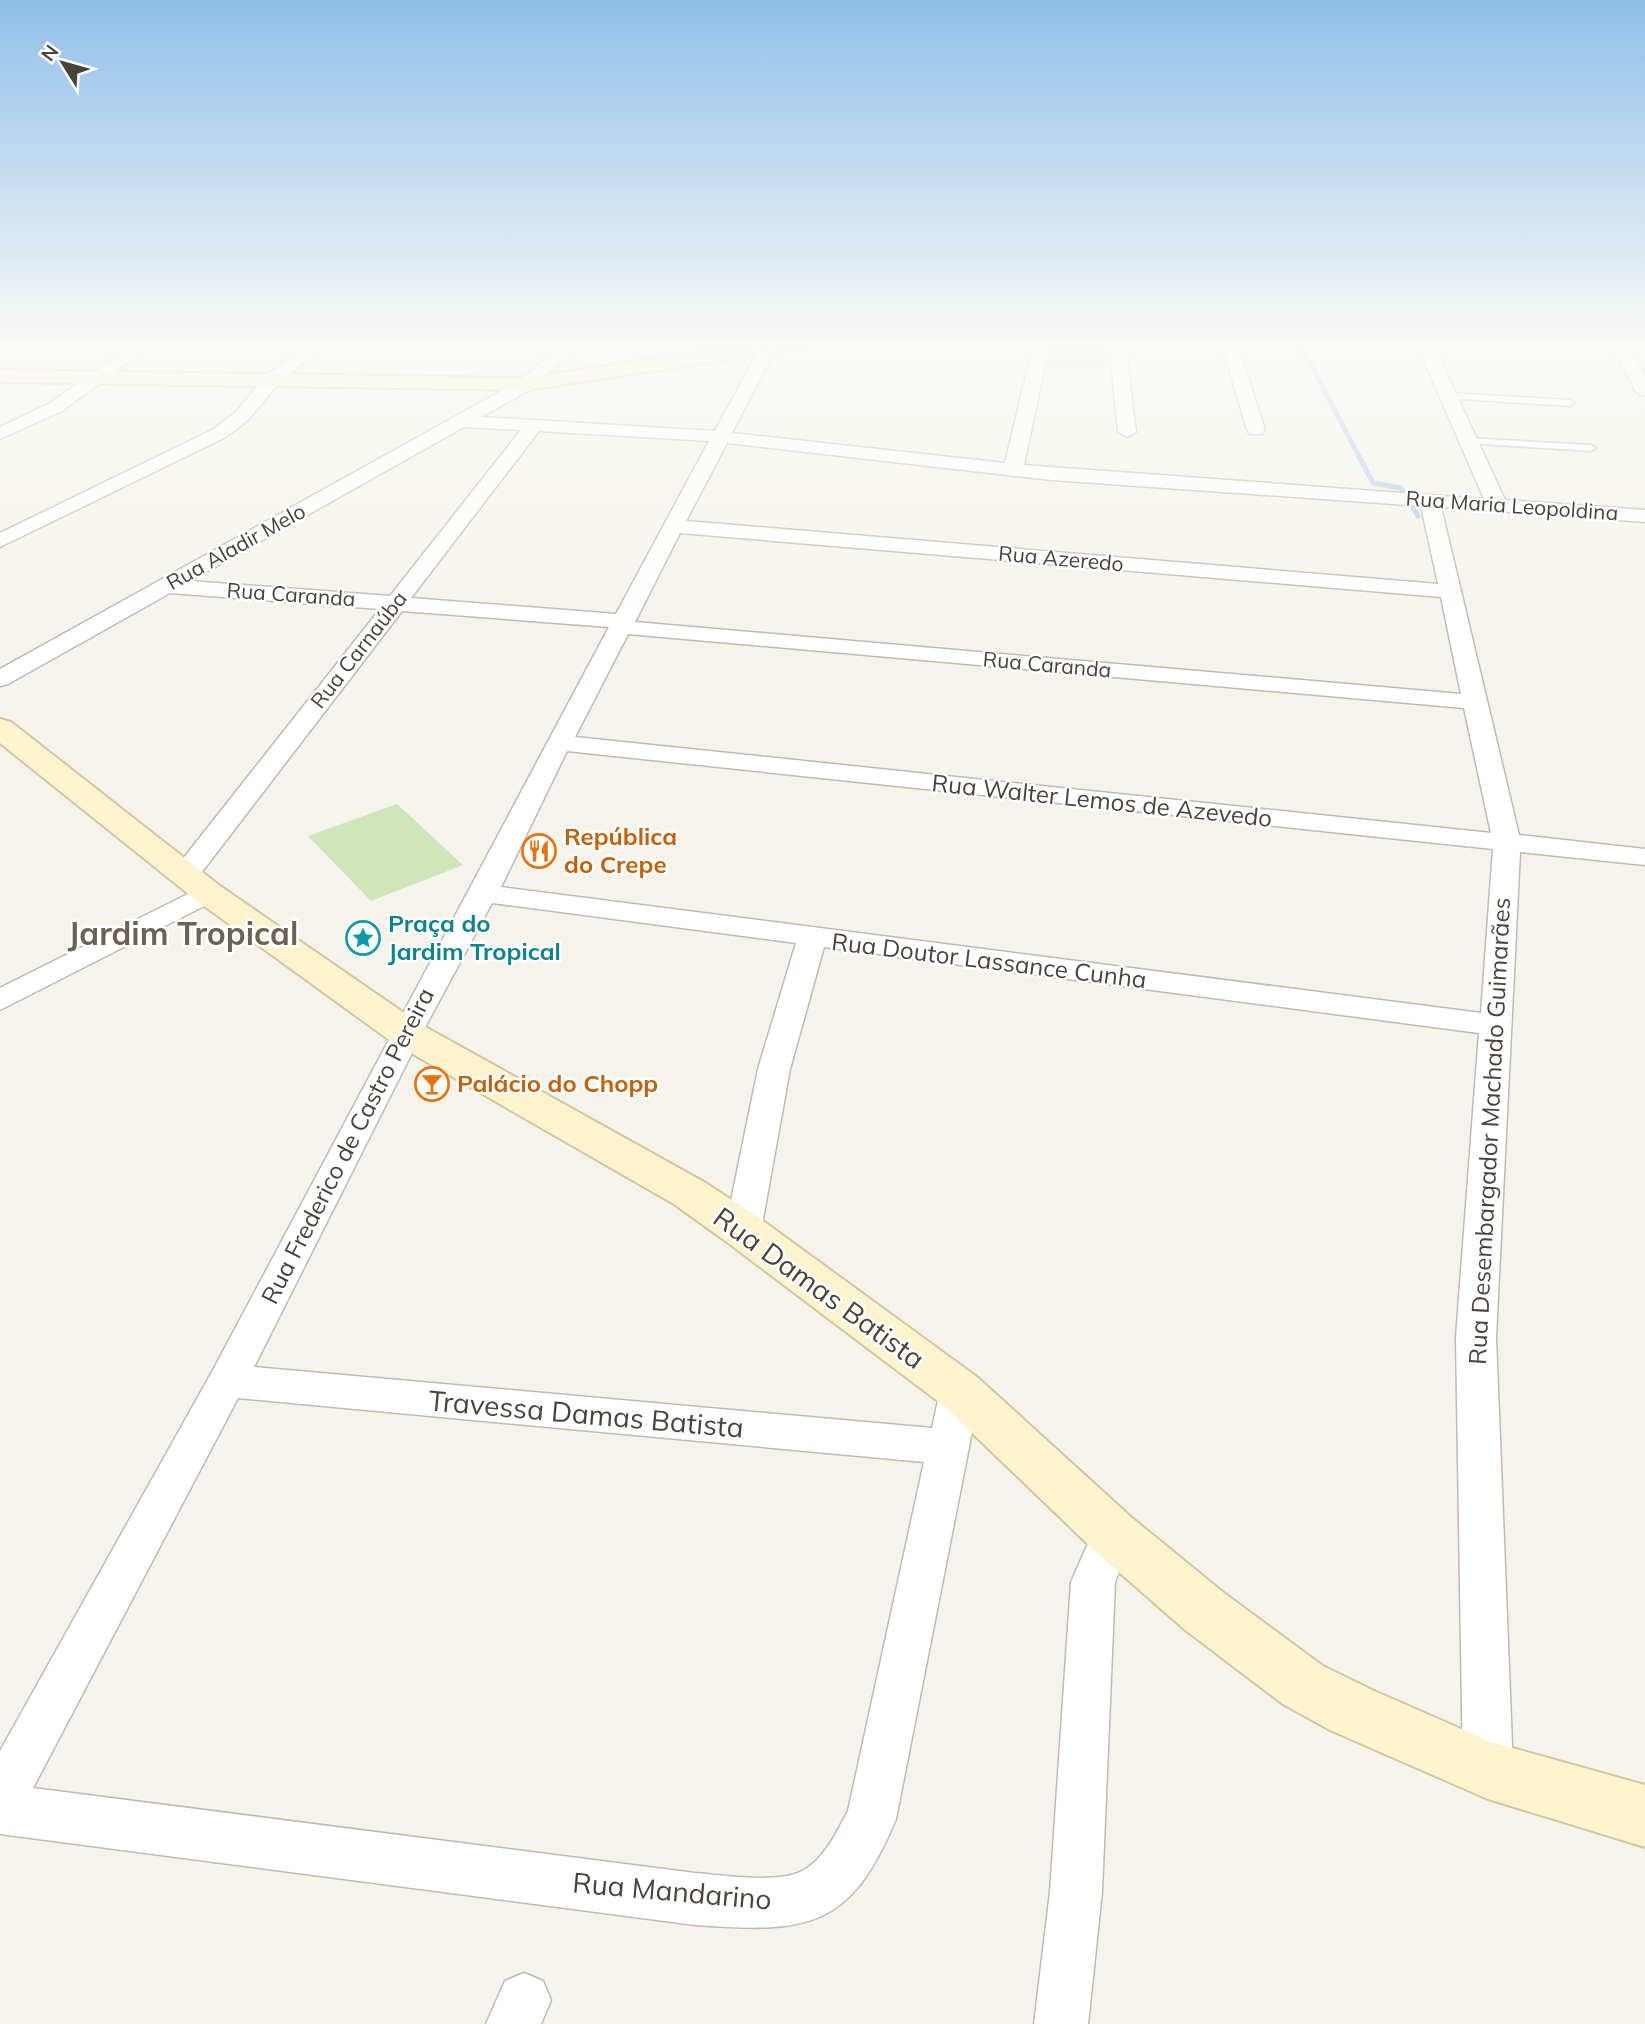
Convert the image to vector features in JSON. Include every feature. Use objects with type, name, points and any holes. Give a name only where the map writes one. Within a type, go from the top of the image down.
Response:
[{"type":"street","points":[[0,541],[213,436]]},
{"type":"street","name":"Rua Aladir Melo","points":[[0,679],[432,436]]},
{"type":"street","name":"Rua Carnaúba","points":[[196,884],[395,603],[525,436]]},
{"type":"street","name":"Rua Maria Leopoldina","points":[[712,436],[1013,470],[1645,516]]},
{"type":"street","points":[[1013,470],[1021,436]]},
{"type":"street","points":[[1466,436],[1497,505]]},
{"type":"street","name":"Rua Frederico de Castro Pereira","points":[[7,1775],[227,1381],[406,1033],[483,893],[721,437]]},
{"type":"street","name":"Rua Desembargador Machado Guimarães","points":[[1418,500],[1448,591],[1507,843],[1476,1337],[1488,1770]]},
{"type":"street","name":"Rua Azeredo","points":[[674,526],[1448,591]]},
{"type":"street","name":"Rua Caranda","points":[[168,586],[395,603],[1474,702]]},
{"type":"street","name":"Rua Damas Batista","points":[[0,728],[196,884],[406,1033],[690,1193],[743,1230],[960,1391],[1113,1534],[1224,1628],[1303,1685],[1352,1710],[1488,1770],[1645,1816]]},
{"type":"street","name":"Rua Walter Lemos de Azevedo","points":[[559,743],[1645,857]]},
{"type":"street","points":[[0,1000],[196,884]]},
{"type":"street","name":"Rua Doutor Lassance Cunha","points":[[483,893],[1495,1025]]},
{"type":"street","points":[[743,1230],[774,1069],[812,938]]},
{"type":"street","name":"Travessa Damas Batista","points":[[227,1381],[946,1447]]},
{"type":"street","name":"Rua Mandarino","points":[[0,1809],[695,1899],[776,1903],[821,1890],[846,1864],[871,1819],[946,1447],[960,1391]]},
{"type":"street","points":[[1061,2024],[1076,1892],[1093,1582],[1113,1534]]},
{"type":"lane","points":[[1468,441],[1591,448]]},
{"type":"green space","points":[[397,804],[463,865],[371,901],[308,836]]},
{"type":"waterway","points":[[1349,436],[1373,483],[1401,488],[1418,516]]},
{"type":"place","name":"República do Crepe","points":[[539,851]]},
{"type":"place","name":"Praça do Jardim Tropical","points":[[363,938]]},
{"type":"place","name":"Palácio do Chopp","points":[[432,1084]]},
{"type":"district","name":"Jardim Tropical","points":[[183,934]]}]
